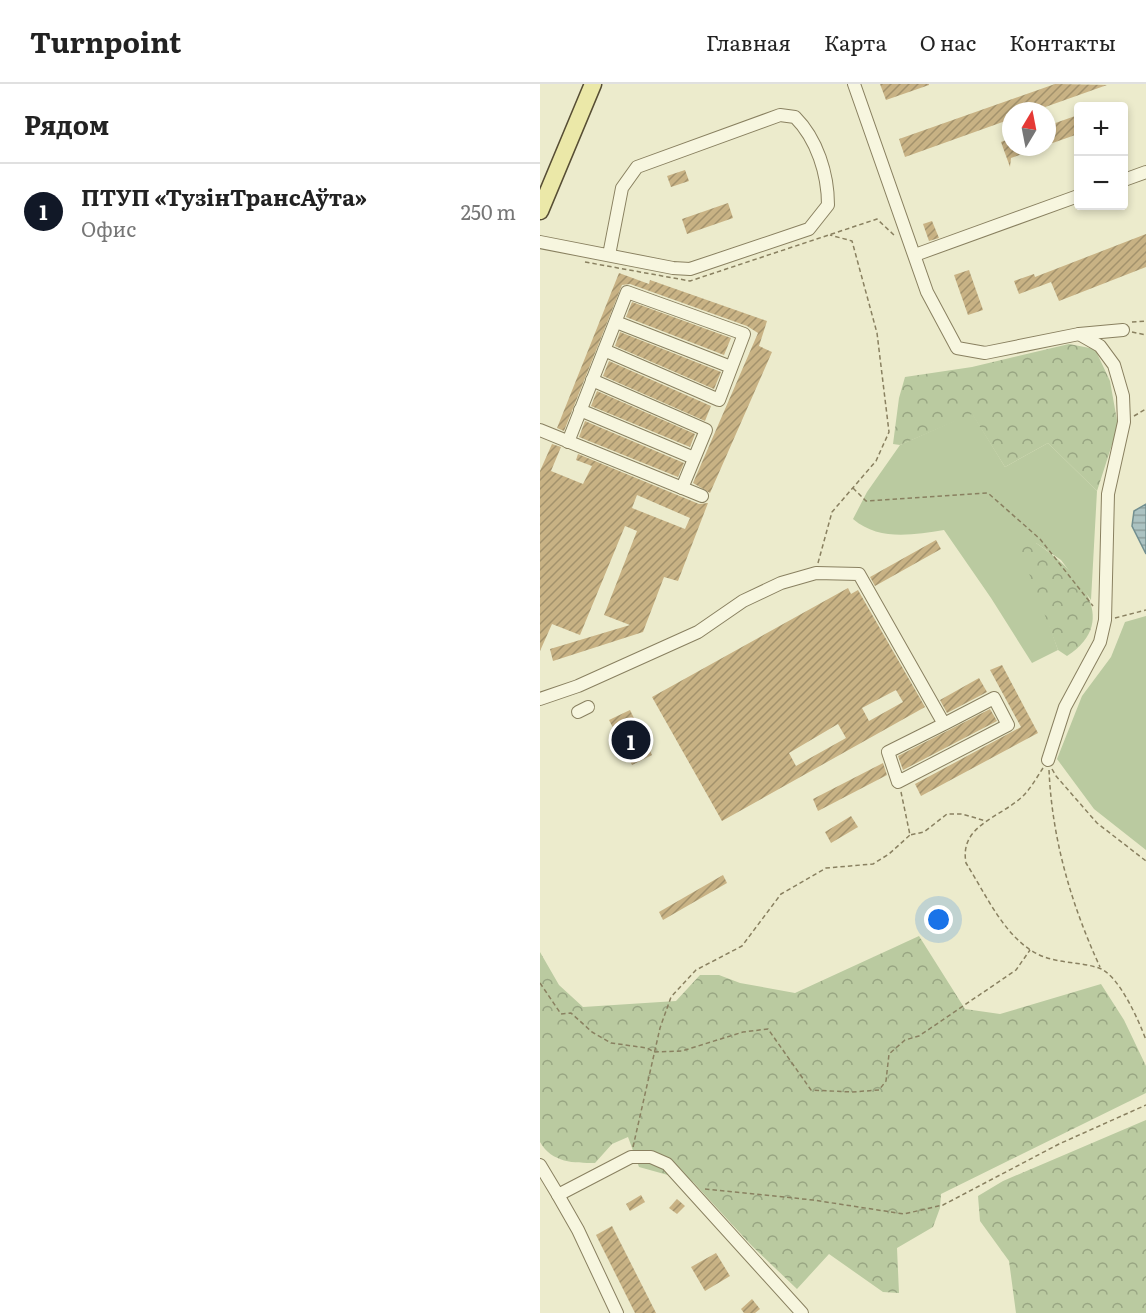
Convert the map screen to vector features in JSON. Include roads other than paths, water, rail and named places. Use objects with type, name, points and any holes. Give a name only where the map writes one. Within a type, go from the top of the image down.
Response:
[{"type":"main road","points":[[540,211],[593,84]]},
{"type":"street","points":[[854,84],[927,292],[957,348],[985,353],[1079,334],[1123,330]]},
{"type":"street","points":[[540,242],[609,255],[690,269],[809,229],[828,205],[828,187],[811,134],[795,117],[780,115],[637,167],[622,188],[609,255]]},
{"type":"street","points":[[1128,179],[1146,172]]},
{"type":"street","points":[[915,255],[1074,197]]},
{"type":"street","points":[[568,442],[604,350],[616,322],[627,292],[744,334],[718,400],[604,350]]},
{"type":"street","points":[[616,322],[731,368]]},
{"type":"street","points":[[1048,760],[1065,707],[1100,642],[1105,620],[1108,494],[1124,422],[1123,396],[1114,365],[1100,346],[1079,334]]},
{"type":"street","points":[[592,380],[706,430],[682,488]]},
{"type":"street","points":[[580,410],[694,458]]},
{"type":"street","points":[[540,430],[702,496]]},
{"type":"street","points":[[540,699],[578,686],[698,632],[743,601],[781,583],[816,573],[860,574],[944,724]]},
{"type":"street","points":[[994,698],[1008,725],[898,782],[888,752],[944,724],[994,698]]},
{"type":"street","points":[[558,1195],[631,1157],[651,1157],[667,1164],[802,1313]]},
{"type":"street","points":[[540,1165],[578,1230],[617,1313]]},
{"type":"water","points":[[1146,504],[1146,554],[1132,526],[1134,511]]},
{"type":"place","name":"ПТУП «ТузінТрансАўта»","points":[[631,740]]}]
